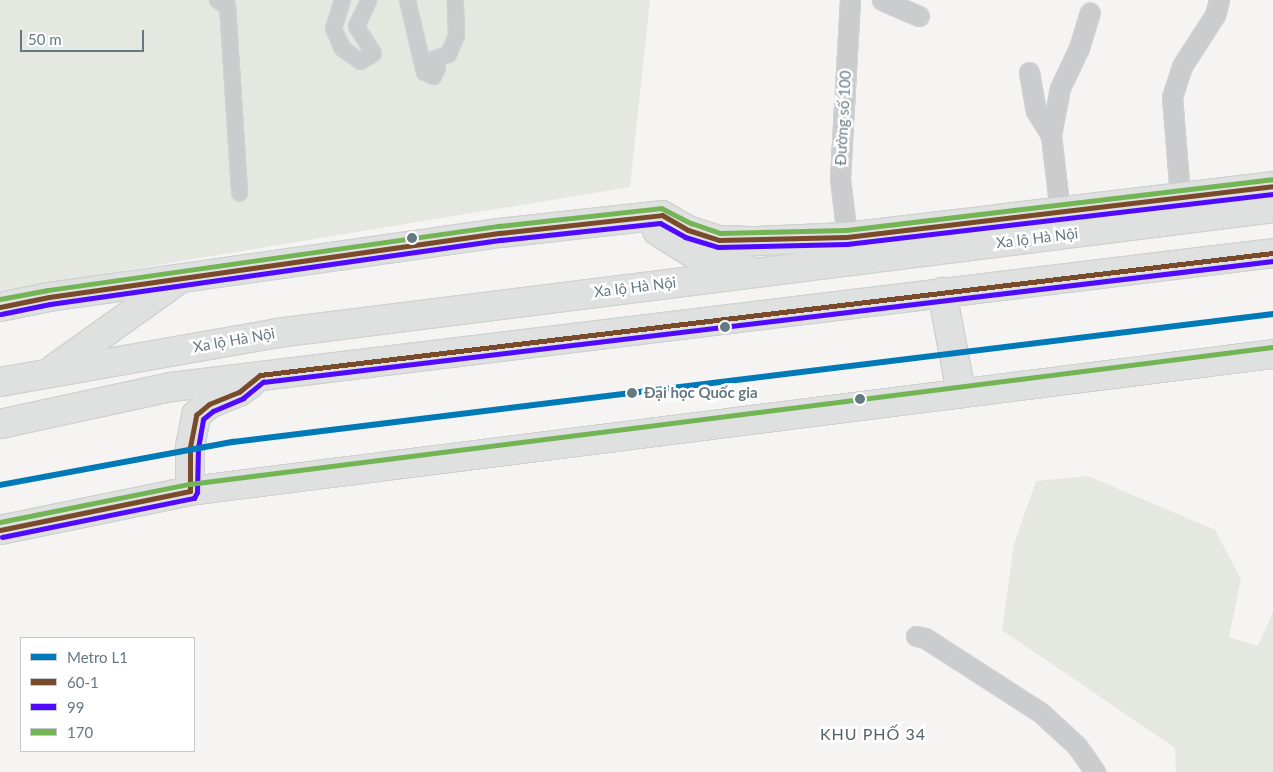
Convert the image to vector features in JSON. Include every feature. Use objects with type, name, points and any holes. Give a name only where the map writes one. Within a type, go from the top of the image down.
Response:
[{"type":"main road","name":"Xa lộ Hà Nội","points":[[0,382],[277,333],[767,270],[848,249],[1060,212],[1273,186]]},
{"type":"main road","name":"Xa lộ Hà Nội","points":[[0,307],[500,233],[662,215],[688,230],[719,240],[848,249],[1273,208]]},
{"type":"main road","points":[[638,218],[692,253],[723,264],[767,270]]},
{"type":"main road","points":[[0,424],[171,387],[1273,252]]},
{"type":"main road","points":[[49,372],[180,279]]},
{"type":"main road","points":[[942,292],[961,393]]},
{"type":"main road","points":[[0,530],[190,491],[1273,354]]},
{"type":"main road","points":[[190,491],[190,447],[196,415],[209,404],[239,392],[260,376]]},
{"type":"street","points":[[217,0],[227,4],[239,193]]},
{"type":"street","points":[[342,0],[333,28],[342,48],[360,61],[373,52],[356,26],[368,0]]},
{"type":"street","points":[[407,0],[424,72],[433,76],[437,67],[435,58],[448,54],[456,35],[455,0]]},
{"type":"street","name":"Đường số 100","points":[[848,249],[840,178],[850,0]]},
{"type":"street","points":[[882,0],[919,16]]},
{"type":"street","points":[[1180,196],[1172,97],[1182,66],[1207,29],[1220,0]]},
{"type":"street","points":[[1060,212],[1051,135],[1060,88],[1079,48],[1090,13]]},
{"type":"street","points":[[1029,72],[1036,111],[1051,135]]},
{"type":"street","points":[[916,636],[925,638],[1040,712],[1076,746],[1095,772]]},
{"type":"shaded area","points":[[0,0],[650,0],[630,187],[0,291]]},
{"type":"shaded area","points":[[1088,476],[1215,530],[1241,579],[1229,637],[1258,646],[1273,612],[1273,772],[1176,772],[1175,748],[1002,630],[1014,544],[1036,481]]},
{"type":"metro line","name":"L1","points":[[0,485],[233,442],[1273,314]]},
{"type":"transit line","name":"170","points":[[0,299],[48,290],[499,226],[661,208],[691,223],[720,233],[846,230],[1272,179]]},
{"type":"transit line","name":"60-1","points":[[0,307],[49,297],[500,233],[662,215],[688,230],[719,240],[847,237],[1273,186]]},
{"type":"transit line","name":"99","points":[[1,314],[50,304],[501,240],[660,223],[685,237],[718,247],[847,244],[1273,194]]},
{"type":"transit line","name":"60-1","points":[[0,530],[190,491],[190,447],[196,415],[209,404],[239,392],[260,375],[1273,253]]},
{"type":"transit line","name":"99","points":[[2,537],[194,498],[197,492],[198,448],[203,419],[213,411],[243,398],[263,382],[1273,261]]},
{"type":"transit line","name":"170","points":[[0,522],[189,484],[1272,347]]},
{"type":"place","name":"Đại học Quốc gia","points":[[632,393]]},
{"type":"district","name":"KHU PHỐ 34","points":[[873,734]]}]
